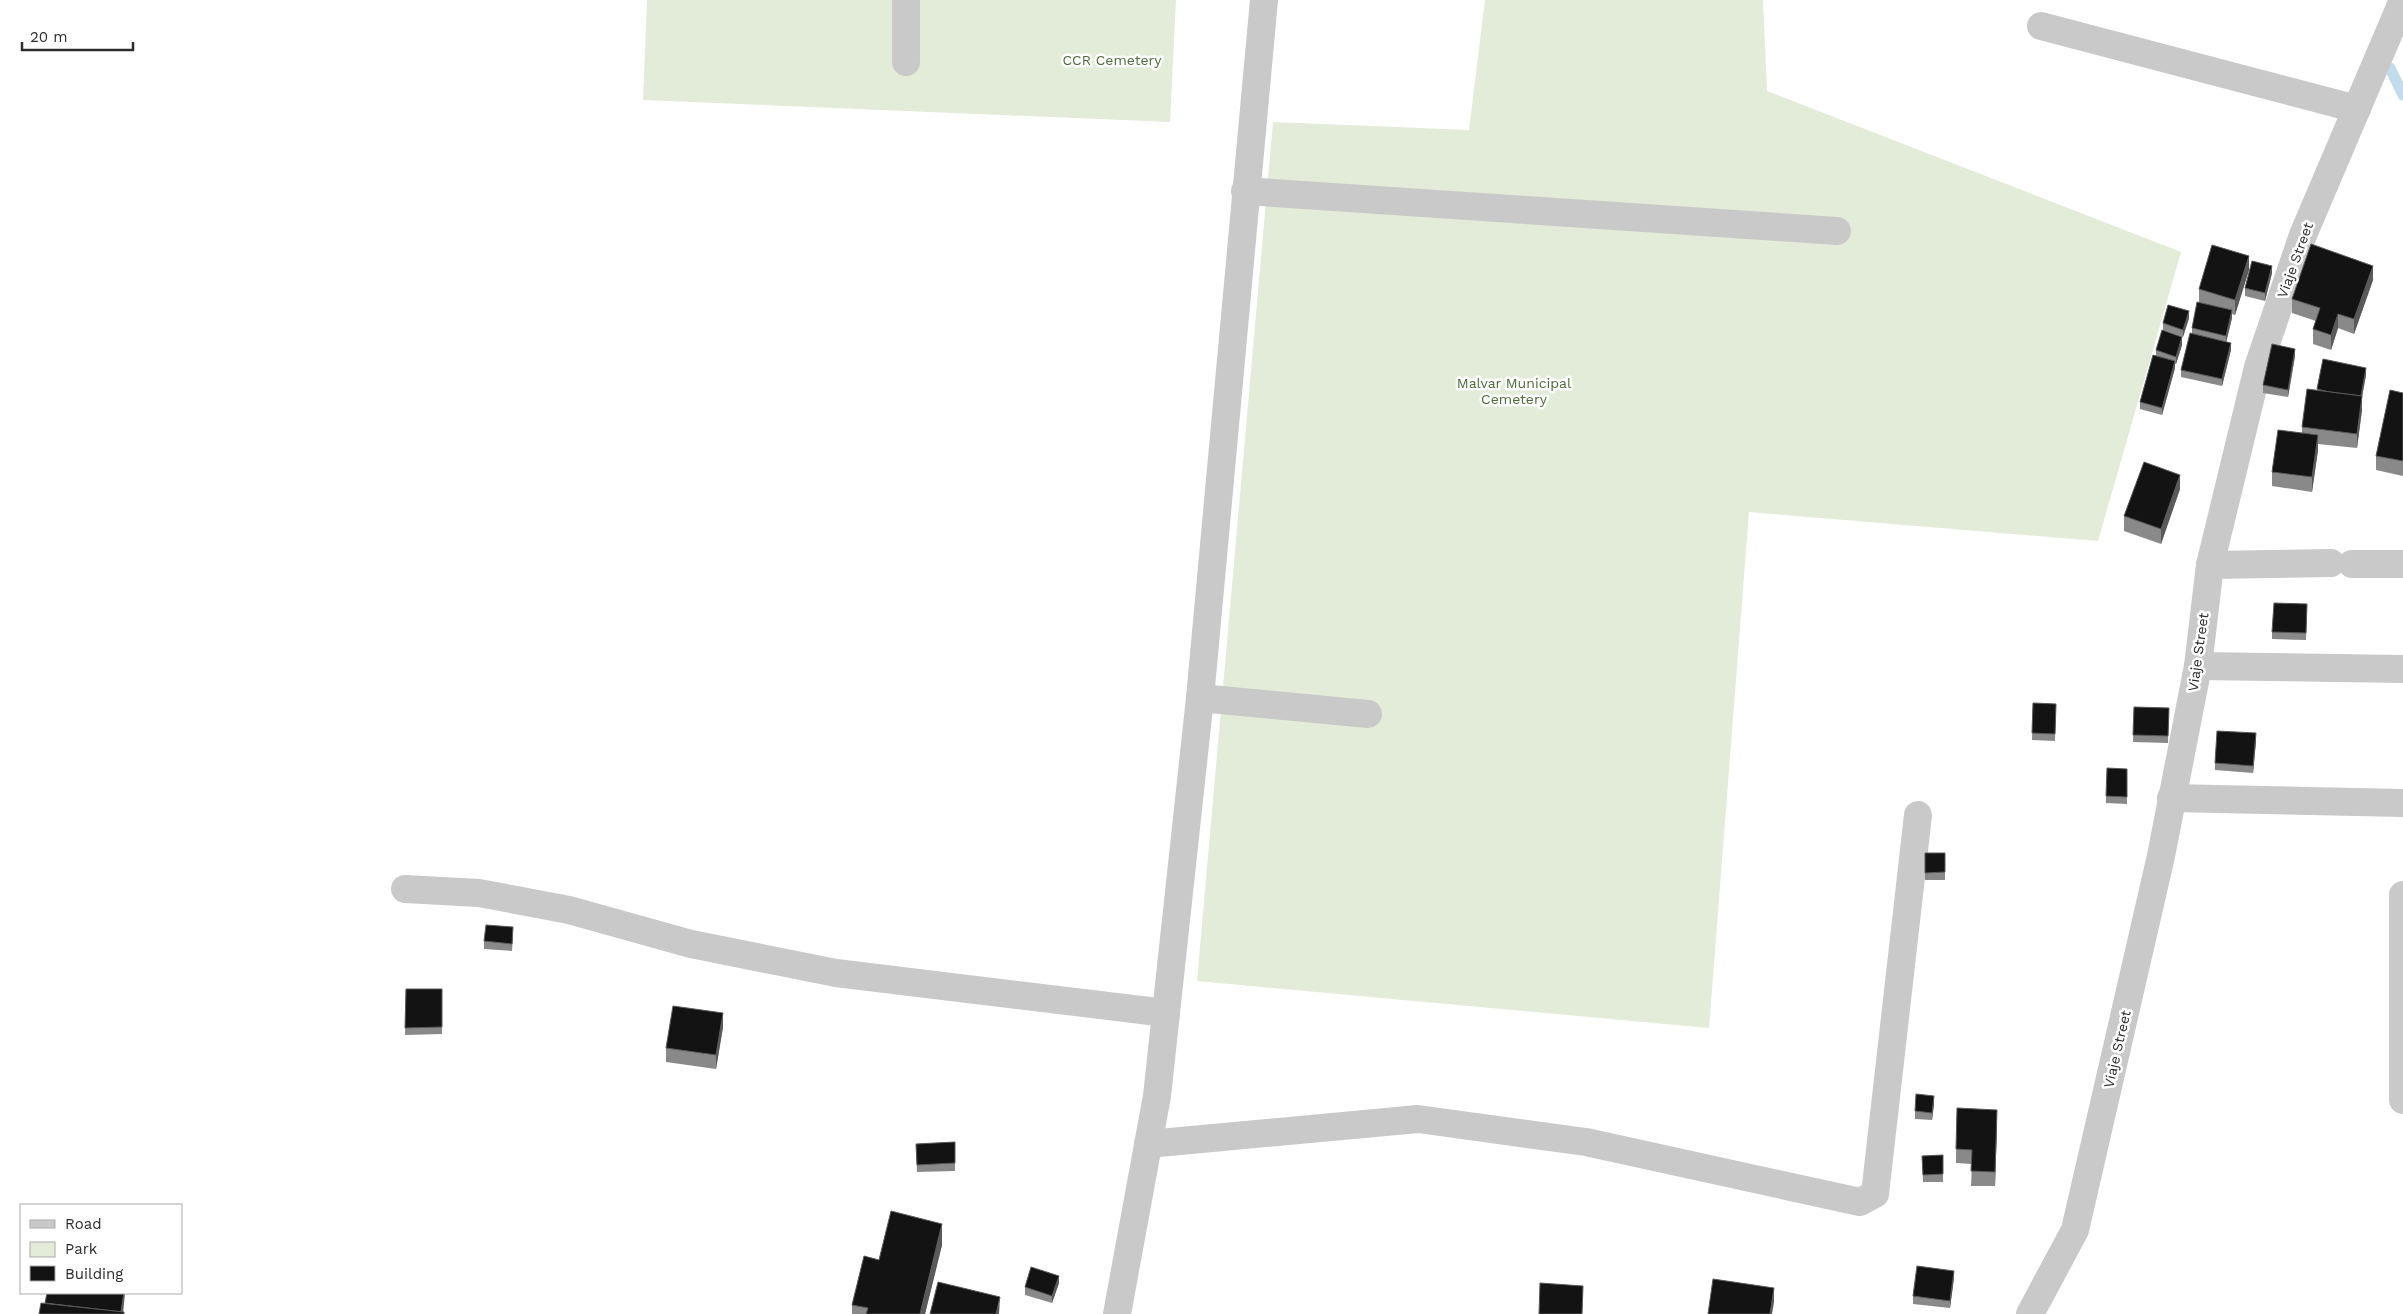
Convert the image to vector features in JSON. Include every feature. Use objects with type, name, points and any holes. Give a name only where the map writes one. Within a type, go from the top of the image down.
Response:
[{"type":"street","points":[[906,0],[906,62]]},
{"type":"street","points":[[1117,1314],[1157,1096],[1200,698],[1264,0]]},
{"type":"street","name":"Viaje Street","points":[[2030,1314],[2075,1230],[2159,865],[2198,666],[2210,565],[2258,367],[2303,235],[2403,0]]},
{"type":"street","points":[[2041,26],[2357,109]]},
{"type":"street","points":[[1245,192],[1837,232]]},
{"type":"street","points":[[2210,565],[2403,564]]},
{"type":"street","points":[[2198,666],[2403,669]]},
{"type":"street","points":[[1200,698],[1368,714]]},
{"type":"street","points":[[2171,798],[2403,804]]},
{"type":"street","points":[[1148,1144],[1418,1119],[1586,1142],[1860,1202],[1875,1194],[1918,816]]},
{"type":"street","points":[[405,889],[479,893],[568,910],[691,944],[836,973],[1166,1013]]},
{"type":"street","points":[[2403,895],[2403,1100]]},
{"type":"green space","name":"CCR Cemetery","points":[[647,0],[1176,0],[1170,122],[643,100]]},
{"type":"green space","name":"Malvar Municipal Cemetery","points":[[1485,0],[1763,0],[1767,91],[2181,252],[2098,541],[1749,512],[1709,1028],[1197,981],[1273,122],[1469,130]]},
{"type":"building","points":[[2311,244],[2373,266],[2354,319],[2338,314],[2331,335],[2313,329],[2320,308],[2292,299]]},
{"type":"building","points":[[2212,245],[2249,256],[2235,300],[2199,289]]},
{"type":"building","points":[[2252,261],[2272,266],[2265,293],[2245,288]]},
{"type":"building","points":[[2197,302],[2232,310],[2226,336],[2192,328]]},
{"type":"building","points":[[2168,305],[2189,311],[2183,330],[2163,323]]},
{"type":"building","points":[[2162,330],[2182,337],[2176,357],[2156,350]]},
{"type":"building","points":[[2190,333],[2231,343],[2222,379],[2181,370]]},
{"type":"building","points":[[2272,344],[2295,349],[2288,390],[2263,385]]},
{"type":"building","points":[[2153,355],[2175,361],[2162,408],[2140,402]]},
{"type":"building","points":[[2323,359],[2366,368],[2361,396],[2317,389]]},
{"type":"building","points":[[2307,389],[2362,396],[2357,434],[2302,427]]},
{"type":"building","points":[[2390,390],[2403,393],[2403,461],[2376,456]]},
{"type":"building","points":[[2278,430],[2318,435],[2312,477],[2272,472]]},
{"type":"building","points":[[2144,462],[2180,475],[2161,529],[2124,516]]},
{"type":"building","points":[[2274,603],[2307,604],[2306,633],[2272,632]]},
{"type":"building","points":[[2033,703],[2056,704],[2055,734],[2032,733]]},
{"type":"building","points":[[2134,707],[2169,708],[2168,736],[2133,735]]},
{"type":"building","points":[[2217,731],[2256,733],[2253,766],[2215,763]]},
{"type":"building","points":[[2107,768],[2127,769],[2127,797],[2106,796]]},
{"type":"building","points":[[1925,853],[1945,853],[1945,872],[1925,873]]},
{"type":"building","points":[[486,925],[513,927],[512,944],[484,941]]},
{"type":"building","points":[[406,989],[442,989],[442,1027],[405,1028]]},
{"type":"building","points":[[673,1006],[723,1013],[716,1055],[666,1048]]},
{"type":"building","points":[[1916,1094],[1934,1096],[1932,1113],[1915,1111]]},
{"type":"building","points":[[1957,1108],[1997,1110],[1995,1172],[1971,1171],[1972,1150],[1956,1149]]},
{"type":"building","points":[[955,1142],[955,1163],[917,1165],[916,1144]]},
{"type":"building","points":[[1943,1155],[1943,1174],[1923,1175],[1922,1156]]},
{"type":"building","points":[[891,1211],[942,1224],[920,1314],[866,1314],[868,1308],[852,1305],[864,1256],[879,1260]]},
{"type":"building","points":[[1917,1266],[1954,1271],[1950,1301],[1913,1296]]},
{"type":"building","points":[[1031,1267],[1059,1276],[1052,1296],[1025,1287]]},
{"type":"building","points":[[1713,1279],[1774,1288],[1770,1314],[1708,1314]]},
{"type":"building","points":[[938,1282],[1000,1297],[996,1314],[930,1314]]},
{"type":"building","points":[[1540,1283],[1583,1286],[1582,1314],[1539,1314]]},
{"type":"building","points":[[47,1294],[124,1294],[121,1312],[45,1303]]},
{"type":"building","points":[[41,1303],[124,1312],[124,1314],[39,1314]]},
{"type":"waterway","points":[[2390,68],[2403,95]]}]
